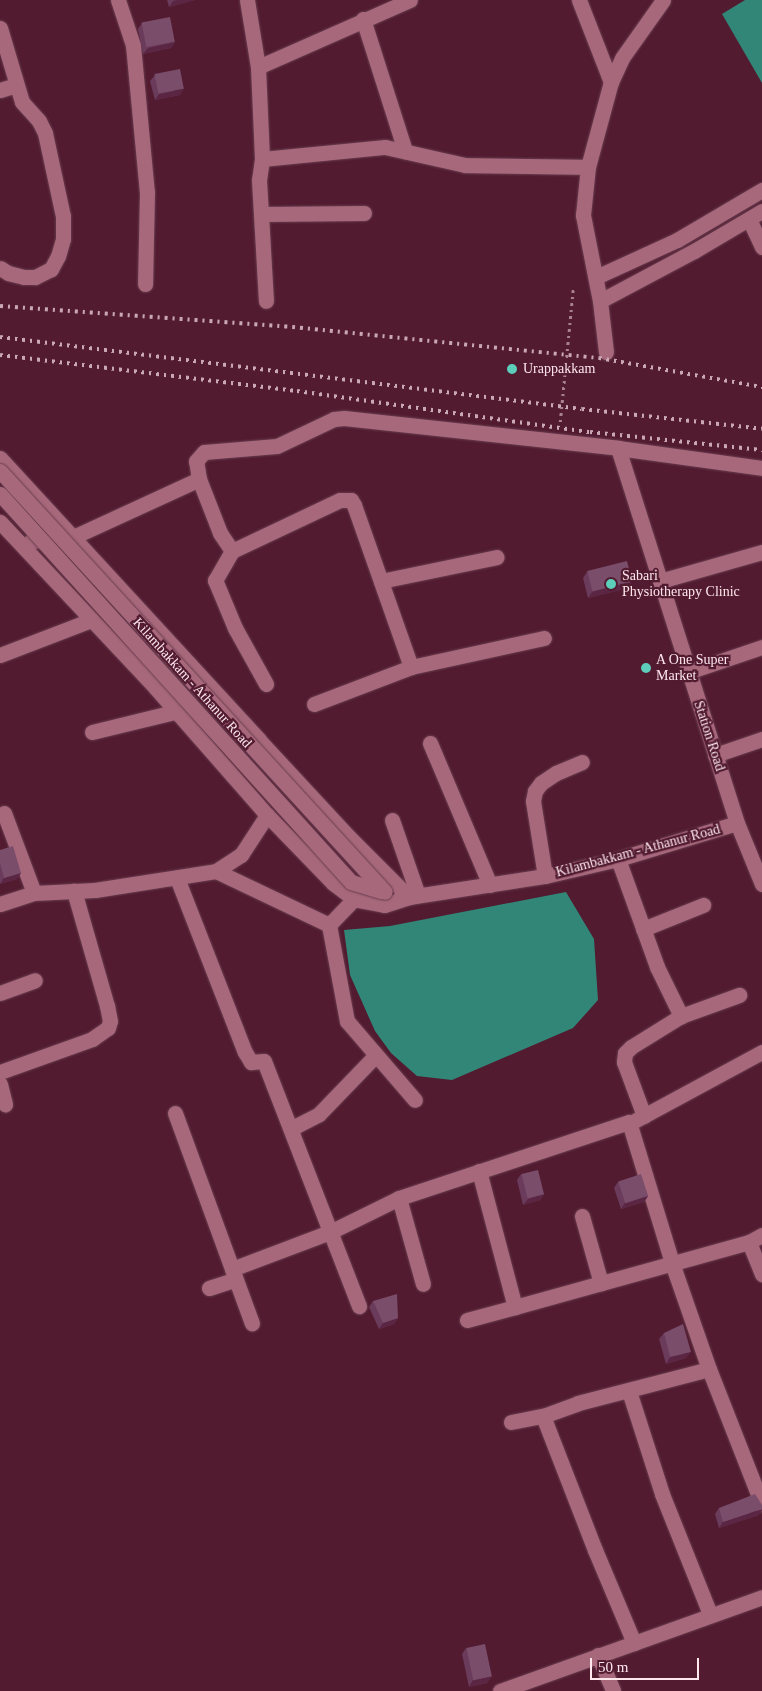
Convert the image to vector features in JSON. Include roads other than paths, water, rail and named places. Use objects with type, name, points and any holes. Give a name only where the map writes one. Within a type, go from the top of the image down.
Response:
[{"type":"street","points":[[118,0],[133,45],[147,192],[144,284]]},
{"type":"street","points":[[247,0],[258,67],[262,159],[259,180],[266,301]]},
{"type":"street","points":[[258,67],[410,0]]},
{"type":"street","points":[[579,0],[611,82]]},
{"type":"street","points":[[606,352],[596,277],[583,215],[588,167],[611,82],[622,58],[663,0]]},
{"type":"street","points":[[363,20],[405,150]]},
{"type":"street","points":[[0,28],[22,102],[39,120],[45,133],[63,216],[63,239],[58,256],[51,268],[36,277],[24,277],[8,273],[0,268]]},
{"type":"street","points":[[0,90],[16,85]]},
{"type":"street","points":[[262,159],[385,147],[465,165],[588,167]]},
{"type":"street","points":[[596,277],[678,240],[762,190]]},
{"type":"street","points":[[600,301],[678,260],[762,211]]},
{"type":"street","points":[[261,214],[364,213]]},
{"type":"street","points":[[749,219],[762,247]]},
{"type":"street","points":[[232,552],[220,533],[199,479],[196,461],[204,452],[277,446],[322,423],[344,418],[618,448],[762,468]]},
{"type":"street","name":"Station Road","points":[[618,448],[737,823]]},
{"type":"street","points":[[0,458],[71,538],[347,835],[414,896]]},
{"type":"street","name":"Kilambakkam - Athanur Road","points":[[0,471],[385,892]]},
{"type":"street","points":[[0,536],[19,542],[71,538],[199,479]]},
{"type":"street","name":"Kilambakkam - Athanur Road","points":[[0,494],[351,882],[385,892],[414,896],[490,885],[545,876],[618,859],[737,823],[762,884]]},
{"type":"street","points":[[266,684],[235,628],[216,580],[232,552],[340,500],[347,499],[354,505],[411,667]]},
{"type":"street","points":[[0,522],[156,688],[174,712],[267,815],[334,883],[354,899],[384,905],[414,896]]},
{"type":"street","points":[[660,581],[762,552]]},
{"type":"street","points":[[381,581],[497,557]]},
{"type":"street","points":[[0,655],[91,620]]},
{"type":"street","points":[[314,704],[411,667],[544,638]]},
{"type":"street","points":[[688,672],[762,647]]},
{"type":"street","points":[[92,732],[174,712]]},
{"type":"street","points":[[715,755],[762,739]]},
{"type":"street","points":[[430,743],[490,885]]},
{"type":"street","points":[[545,876],[533,801],[535,791],[541,782],[582,762]]},
{"type":"street","points":[[4,813],[34,893]]},
{"type":"street","points":[[0,904],[34,893],[74,891],[216,871],[241,856],[267,815]]},
{"type":"street","points":[[392,820],[414,896]]},
{"type":"street","points":[[618,859],[657,967],[681,1016]]},
{"type":"street","points":[[216,871],[329,925]]},
{"type":"street","points":[[177,878],[244,1052],[251,1062],[264,1061],[292,1128],[359,1306]]},
{"type":"street","points":[[0,1072],[92,1039],[108,1028],[110,1021],[107,1006],[74,891]]},
{"type":"street","points":[[329,925],[354,899]]},
{"type":"street","points":[[643,928],[703,905]]},
{"type":"street","points":[[329,925],[347,1022],[415,1100]]},
{"type":"street","points":[[0,993],[35,980]]},
{"type":"street","points":[[644,1116],[624,1062],[625,1053],[631,1046],[681,1016],[739,995]]},
{"type":"street","points":[[209,1288],[234,1274],[330,1232],[399,1198],[630,1122],[762,1052]]},
{"type":"street","points":[[292,1128],[319,1114],[376,1055]]},
{"type":"street","points":[[0,1084],[5,1104]]},
{"type":"street","points":[[175,1112],[252,1323]]},
{"type":"street","points":[[630,1122],[672,1263],[709,1369],[762,1504]]},
{"type":"street","points":[[479,1171],[515,1307]]},
{"type":"street","points":[[399,1198],[423,1284]]},
{"type":"street","points":[[582,1216],[601,1283]]},
{"type":"street","points":[[467,1320],[756,1238],[762,1274]]},
{"type":"street","points":[[511,1422],[543,1416],[578,1403],[709,1369]]},
{"type":"street","points":[[629,1391],[662,1494],[710,1614]]},
{"type":"street","points":[[543,1416],[634,1643]]},
{"type":"street","points":[[508,1690],[598,1655],[762,1597]]},
{"type":"street","points":[[598,1655],[613,1691]]},
{"type":"railway","points":[[0,306],[293,327],[599,358],[762,387]]},
{"type":"railway","points":[[0,337],[582,409],[762,429]]},
{"type":"railway","points":[[0,355],[297,391],[590,432],[762,450]]},
{"type":"place","name":"Urappakkam","points":[[512,369]]},
{"type":"place","name":"Sabari Physiotherapy Clinic","points":[[611,584]]},
{"type":"place","name":"A One Super Market","points":[[646,668]]}]
